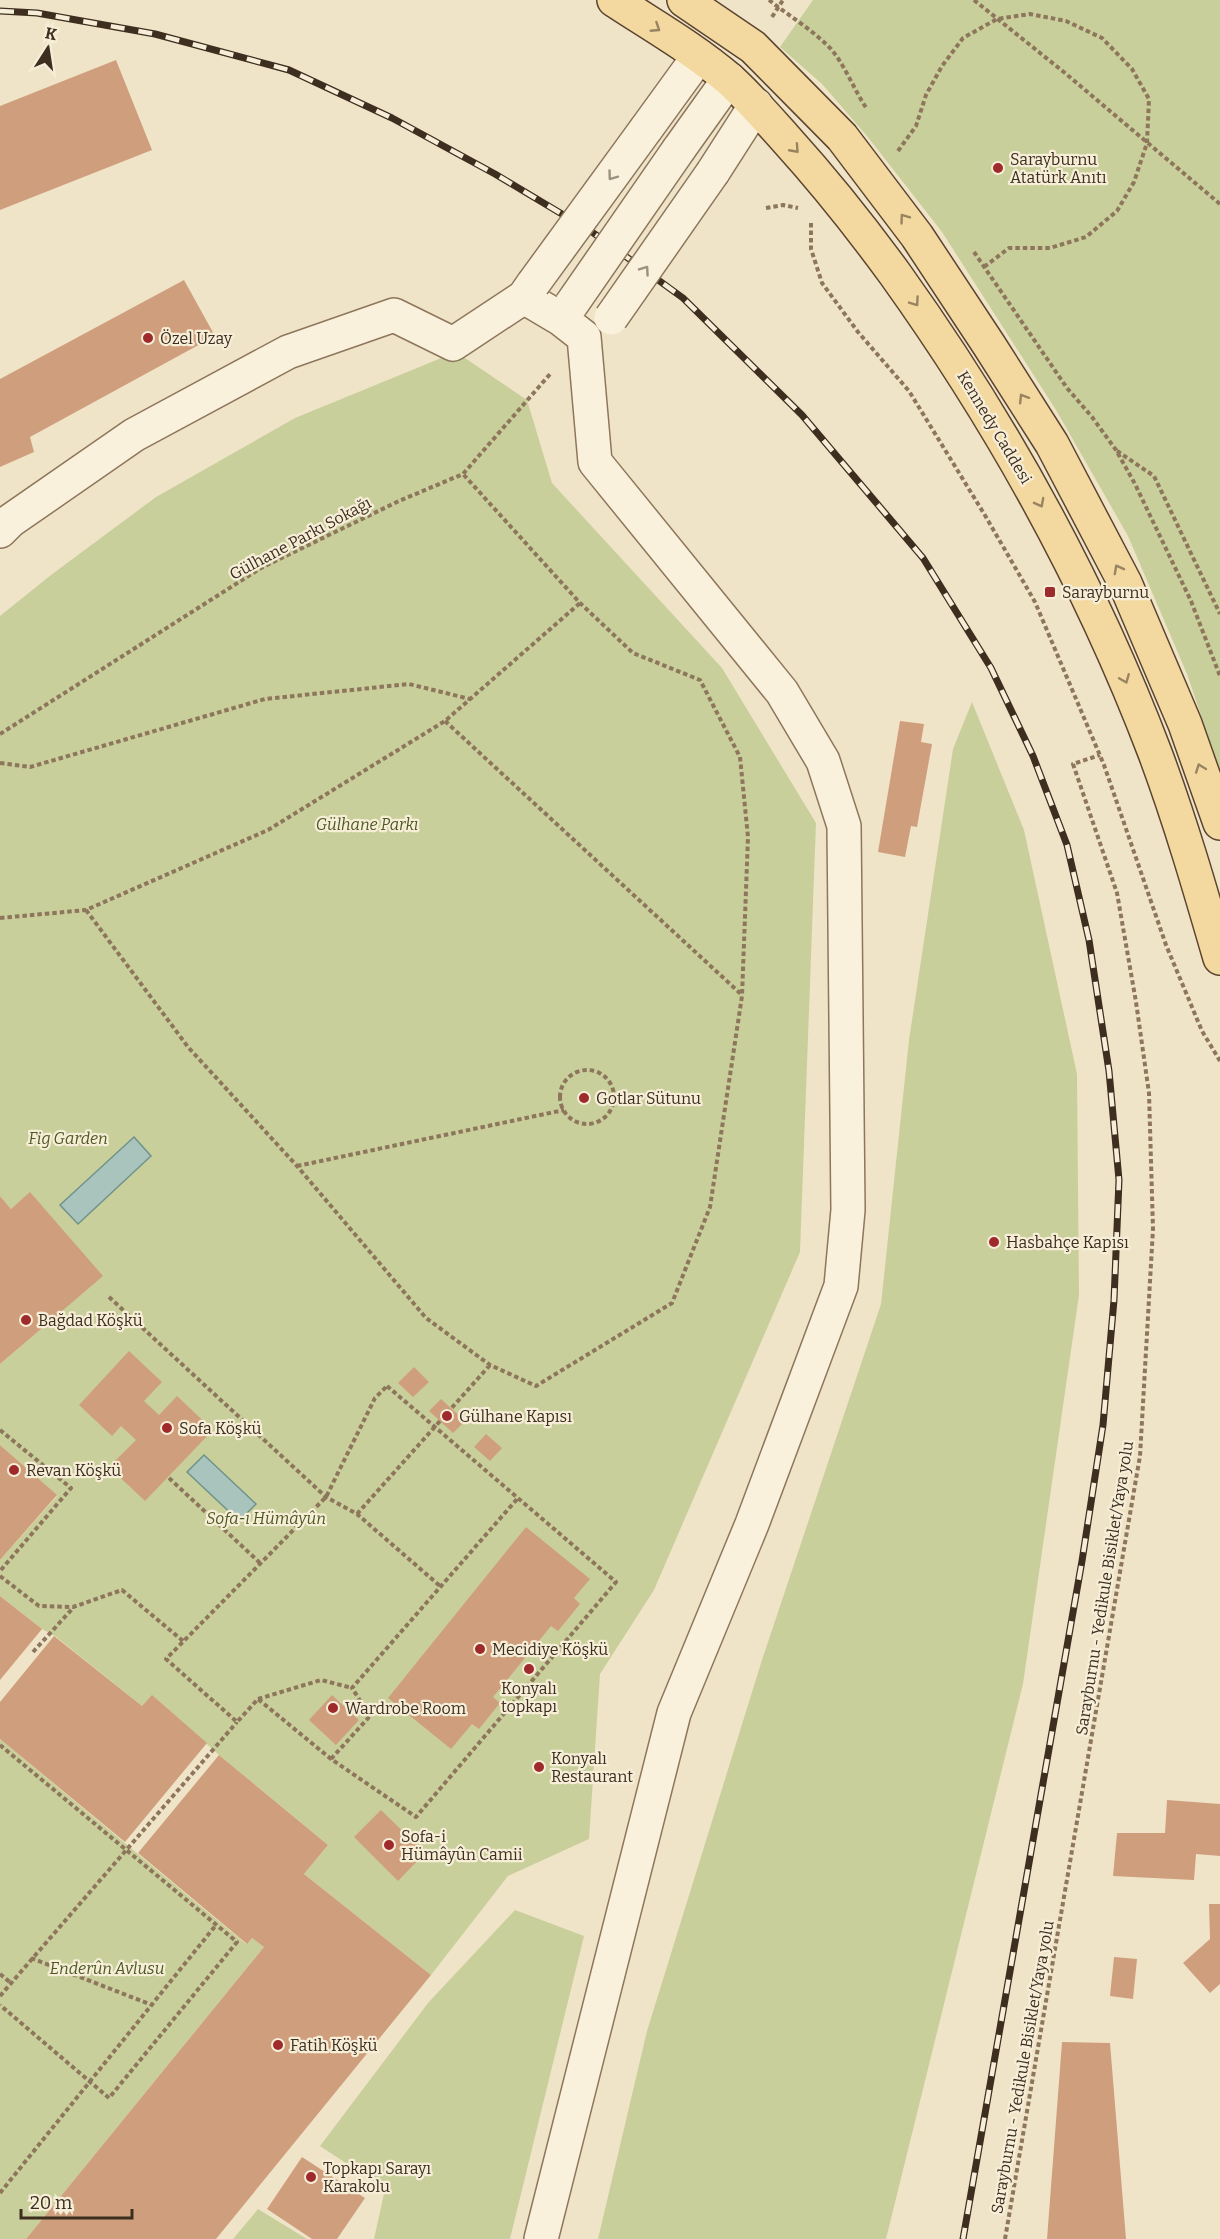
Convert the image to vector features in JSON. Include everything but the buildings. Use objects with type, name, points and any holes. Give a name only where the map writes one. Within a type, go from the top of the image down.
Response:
[{"type":"main road","name":"Kennedy Caddesi","points":[[614,0],[699,56],[729,79],[756,105],[852,215],[964,374],[1026,477],[1095,611],[1146,732],[1190,858],[1220,958]]},
{"type":"main road","points":[[684,0],[753,46],[842,137],[880,186],[943,276],[1052,444],[1125,583],[1185,724],[1220,823]]},
{"type":"main road","points":[[699,56],[714,46],[726,43],[753,46]]},
{"type":"main road","points":[[753,46],[760,83],[756,105]]},
{"type":"street","points":[[0,531],[10,521],[134,435],[288,352],[394,315],[453,344],[528,291],[699,56]]},
{"type":"street","points":[[541,2239],[674,1713],[752,1524],[841,1286],[848,1210],[844,826],[823,761],[782,692],[595,462],[572,320],[679,149],[729,79]]},
{"type":"street","points":[[528,291],[572,320],[612,318],[713,172],[756,105]]},
{"type":"path","points":[[769,0],[778,7]]},
{"type":"path","points":[[974,0],[1220,204]]},
{"type":"path","points":[[898,151],[916,126],[926,94],[942,66],[963,38],[997,19],[1030,14],[1066,21],[1102,38],[1132,69],[1149,99],[1147,143],[1134,182],[1117,211],[1086,237],[1050,248],[1009,248],[984,267]]},
{"type":"path","points":[[766,208],[783,205],[802,208]]},
{"type":"path","points":[[811,220],[811,249],[822,283],[858,332],[909,391],[986,516],[1035,602],[1100,755],[1166,945],[1202,1031],[1220,1060]]},
{"type":"path","name":"Gülhane Parkı Sokağı","points":[[0,734],[261,568],[399,501],[463,474],[572,320]]},
{"type":"path","points":[[1116,450],[1154,476],[1220,614]]},
{"type":"path","points":[[86,910],[188,1047],[297,1166],[426,1318],[490,1365],[536,1386],[672,1304],[710,1208],[742,996],[748,837],[740,757],[699,680],[633,652],[580,603],[463,474]]},
{"type":"path","points":[[0,918],[86,910],[268,830],[445,721],[580,603]]},
{"type":"path","points":[[0,763],[30,767],[265,699],[409,684],[470,699]]},
{"type":"path","points":[[445,721],[742,996]]},
{"type":"path","name":"Sarayburnu - Yedikule Bisiklet/Yaya yolu","points":[[1005,2239],[1140,1456],[1153,1229],[1149,1093],[1137,1002],[1117,893],[1073,764],[1100,755]]},
{"type":"path","points":[[578,1071],[596,1071],[604,1076],[614,1090],[614,1099],[608,1115],[601,1120],[585,1124],[569,1117],[564,1110],[561,1101],[564,1083],[578,1071]]},
{"type":"path","points":[[297,1166],[564,1110]]},
{"type":"path","points":[[109,1297],[326,1497],[357,1514],[440,1586]]},
{"type":"path","points":[[357,1514],[490,1365]]},
{"type":"path","points":[[237,1722],[166,1659],[259,1562],[326,1497],[375,1398],[387,1386],[616,1582],[416,1817],[331,1759],[258,1699]]},
{"type":"path","points":[[0,1430],[71,1488],[0,1571]]},
{"type":"path","points":[[169,1478],[259,1562]]},
{"type":"path","points":[[352,1688],[518,1498]]},
{"type":"path","points":[[0,1576],[39,1606],[73,1608],[122,1590],[183,1641]]},
{"type":"path","points":[[33,1652],[73,1608]]},
{"type":"path","points":[[0,1996],[258,1699],[321,1680],[352,1688],[370,1716],[331,1759]]},
{"type":"path","points":[[0,1745],[237,1942],[109,2098],[0,2004]]},
{"type":"path","points":[[0,2193],[216,1925]]},
{"type":"path","points":[[31,1958],[152,2005]]},
{"type":"path","points":[[0,1974],[11,1983]]},
{"type":"green space","points":[[813,0],[1220,0],[1220,771],[1187,674],[1128,536],[1056,410],[942,232],[867,136],[822,84],[780,47]]},
{"type":"green space","name":"Gülhane Parkı","points":[[456,352],[527,400],[552,483],[722,668],[816,823],[800,1252],[654,1590],[600,1674],[589,1839],[508,1876],[431,1975],[304,1874],[328,1845],[219,1755],[153,1696],[142,1706],[55,1636],[42,1629],[0,1596],[0,1560],[57,1496],[0,1445],[0,1364],[102,1276],[30,1193],[11,1209],[0,1196],[0,616],[156,497],[295,418]]},
{"type":"green space","points":[[972,702],[1024,830],[1077,1074],[1079,1295],[1023,1684],[886,2239],[598,2239],[647,2031],[761,1663],[881,1304],[909,1040],[953,749]]},
{"type":"green space","name":"Enderûn Avlusu","points":[[0,1739],[246,1944],[252,1938],[264,1947],[26,2239],[0,2239]]},
{"type":"green space","points":[[515,1910],[584,1936],[510,2239],[374,2239],[385,2189],[320,2146],[428,2003]]},
{"type":"green space","points":[[258,2209],[307,2239],[233,2239]]},
{"type":"water","points":[[134,1137],[151,1156],[78,1224],[60,1205]]},
{"type":"water","points":[[204,1455],[256,1504],[239,1521],[187,1472]]},
{"type":"railway","points":[[0,11],[37,13],[155,34],[289,70],[392,118],[495,174],[592,232],[683,298],[802,415],[923,558],[991,668],[1033,756],[1067,845],[1089,940],[1109,1071],[1119,1180],[1114,1300],[1103,1425],[1082,1561],[963,2239]]},
{"type":"place","name":"Sarayburnu Atatürk Anıtı","points":[[998,168]]},
{"type":"place","name":"Özel Uzay","points":[[148,338]]},
{"type":"place","name":"Sarayburnu","points":[[1050,592]]},
{"type":"place","name":"Gotlar Sütunu","points":[[584,1098]]},
{"type":"place","name":"Hasbahçe Kapısı","points":[[994,1242]]},
{"type":"place","name":"Bağdad Köşkü","points":[[26,1320]]},
{"type":"place","name":"Gülhane Kapısı","points":[[447,1416]]},
{"type":"place","name":"Sofa Köşkü","points":[[167,1428]]},
{"type":"place","name":"Revan Köşkü","points":[[14,1470]]},
{"type":"place","name":"Mecidiye Köşkü","points":[[480,1649]]},
{"type":"place","name":"Konyalı topkapı","points":[[529,1669]]},
{"type":"place","name":"Wardrobe Room","points":[[333,1708]]},
{"type":"place","name":"Konyalı Restaurant","points":[[539,1767]]},
{"type":"place","name":"Sofa-i Hümâyûn Camii","points":[[389,1845]]},
{"type":"place","name":"Fatih Köşkü","points":[[278,2045]]},
{"type":"place","name":"Topkapı Sarayı Karakolu","points":[[311,2177]]},
{"type":"park label","name":"Fig Garden","points":[[68,1138]]},
{"type":"park label","name":"Sofa-ı Hümâyûn","points":[[266,1518]]}]
